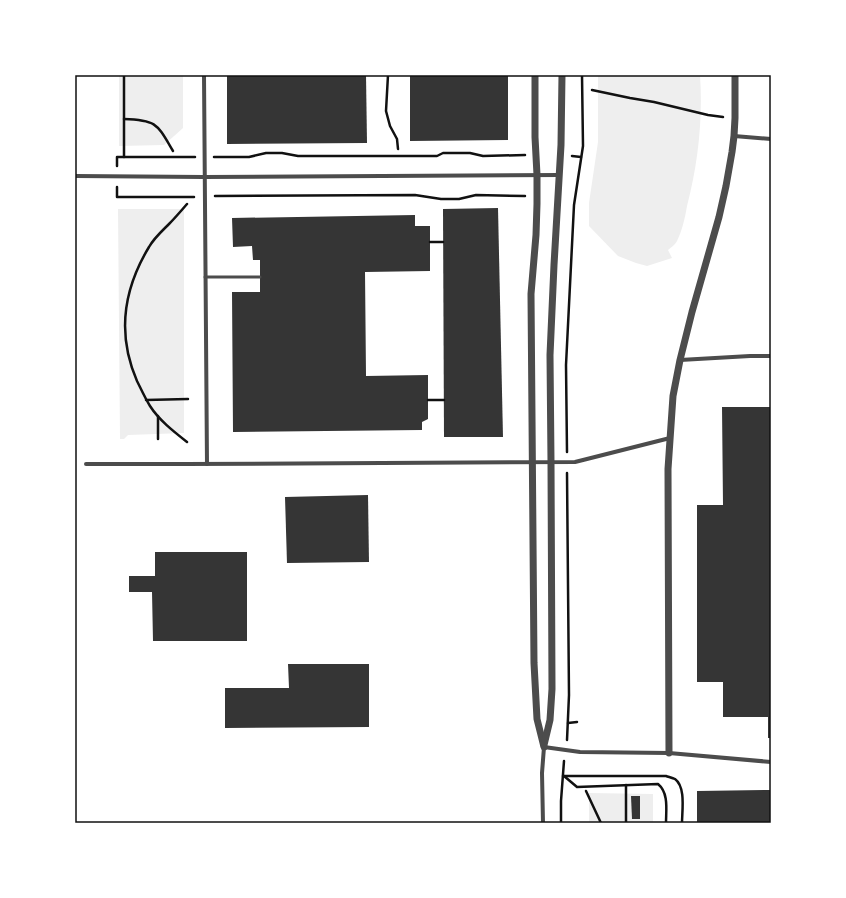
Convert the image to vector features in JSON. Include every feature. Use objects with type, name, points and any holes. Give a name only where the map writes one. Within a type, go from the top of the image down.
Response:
[{"type":"street","points":[[204,75],[207,464]]},
{"type":"street","points":[[535,75],[535,137],[537,175],[536,235],[532,294],[534,663],[536,719],[544,747]]},
{"type":"street","points":[[542,823],[542,773],[544,747],[550,720],[552,689],[550,356],[562,145],[562,75]]},
{"type":"street","points":[[669,753],[668,469],[673,396],[692,312],[719,217],[731,159],[735,118],[735,75]]},
{"type":"street","points":[[734,136],[771,139]]},
{"type":"street","points":[[75,176],[204,177],[560,175]]},
{"type":"street","points":[[680,360],[771,356]]},
{"type":"street","points":[[86,464],[575,462],[670,438]]},
{"type":"street","points":[[544,747],[580,752],[669,753],[771,762]]},
{"type":"lane","points":[[205,277],[260,277]]},
{"type":"path","points":[[124,75],[124,157]]},
{"type":"path","points":[[388,75],[386,110],[390,126],[397,139],[398,149]]},
{"type":"path","points":[[567,442],[566,365],[574,205],[582,146],[582,75]]},
{"type":"path","points":[[592,90],[654,102],[708,116],[735,118]]},
{"type":"path","points":[[124,119],[140,119],[156,125],[173,151]]},
{"type":"path","points":[[218,157],[249,157],[266,153],[282,153],[298,156],[437,156],[443,153],[470,153],[484,156],[528,155]]},
{"type":"path","points":[[569,155],[581,157]]},
{"type":"path","points":[[192,197],[117,197],[116,176],[117,157],[194,157]]},
{"type":"path","points":[[216,196],[415,196],[441,200],[459,199],[476,195],[526,196]]},
{"type":"path","points":[[187,204],[149,246],[133,280],[125,316],[127,352],[133,372],[146,400],[158,415],[187,442]]},
{"type":"path","points":[[430,242],[443,242]]},
{"type":"path","points":[[146,400],[188,399]]},
{"type":"path","points":[[428,400],[444,400]]},
{"type":"path","points":[[158,415],[158,439]]},
{"type":"path","points":[[568,484],[568,723],[577,722]]},
{"type":"path","points":[[563,776],[577,787],[658,784],[662,788],[666,797],[666,823]]},
{"type":"path","points":[[561,823],[563,776]]},
{"type":"path","points":[[563,776],[666,776],[674,779],[679,783],[682,790],[682,823]]},
{"type":"path","points":[[626,785],[626,823]]},
{"type":"path","points":[[586,792],[601,823]]},
{"type":"shaded area","points":[[119,75],[183,75],[183,128],[164,145],[119,146]]},
{"type":"shaded area","points":[[598,75],[700,75],[701,108],[697,158],[682,229],[674,245],[668,250],[672,258],[647,266],[636,263],[618,256],[589,226],[589,203],[598,142]]},
{"type":"shaded area","points":[[118,209],[184,209],[184,433],[128,435],[124,439],[120,439]]},
{"type":"shaded area","points":[[589,793],[653,794],[653,823],[589,823]]},
{"type":"building","points":[[227,75],[366,75],[367,143],[227,144]]},
{"type":"building","points":[[410,75],[508,75],[508,140],[410,141]]},
{"type":"building","points":[[498,208],[503,437],[444,437],[443,209]]},
{"type":"building","points":[[415,215],[415,226],[430,226],[430,271],[365,272],[366,376],[428,375],[428,419],[422,422],[422,430],[233,432],[232,292],[260,292],[260,260],[253,260],[252,246],[233,247],[232,218]]},
{"type":"building","points":[[722,407],[771,407],[771,738],[768,738],[768,717],[723,717],[723,682],[697,682],[697,505],[723,505]]},
{"type":"building","points":[[368,495],[369,562],[287,563],[285,497]]},
{"type":"building","points":[[155,552],[247,552],[247,641],[153,641],[152,592],[129,592],[129,576],[155,576]]},
{"type":"building","points":[[288,664],[369,664],[369,727],[225,728],[225,688],[289,688]]},
{"type":"building","points":[[771,790],[771,823],[697,823],[697,791]]},
{"type":"building","points":[[631,796],[640,796],[640,819],[632,819]]}]
